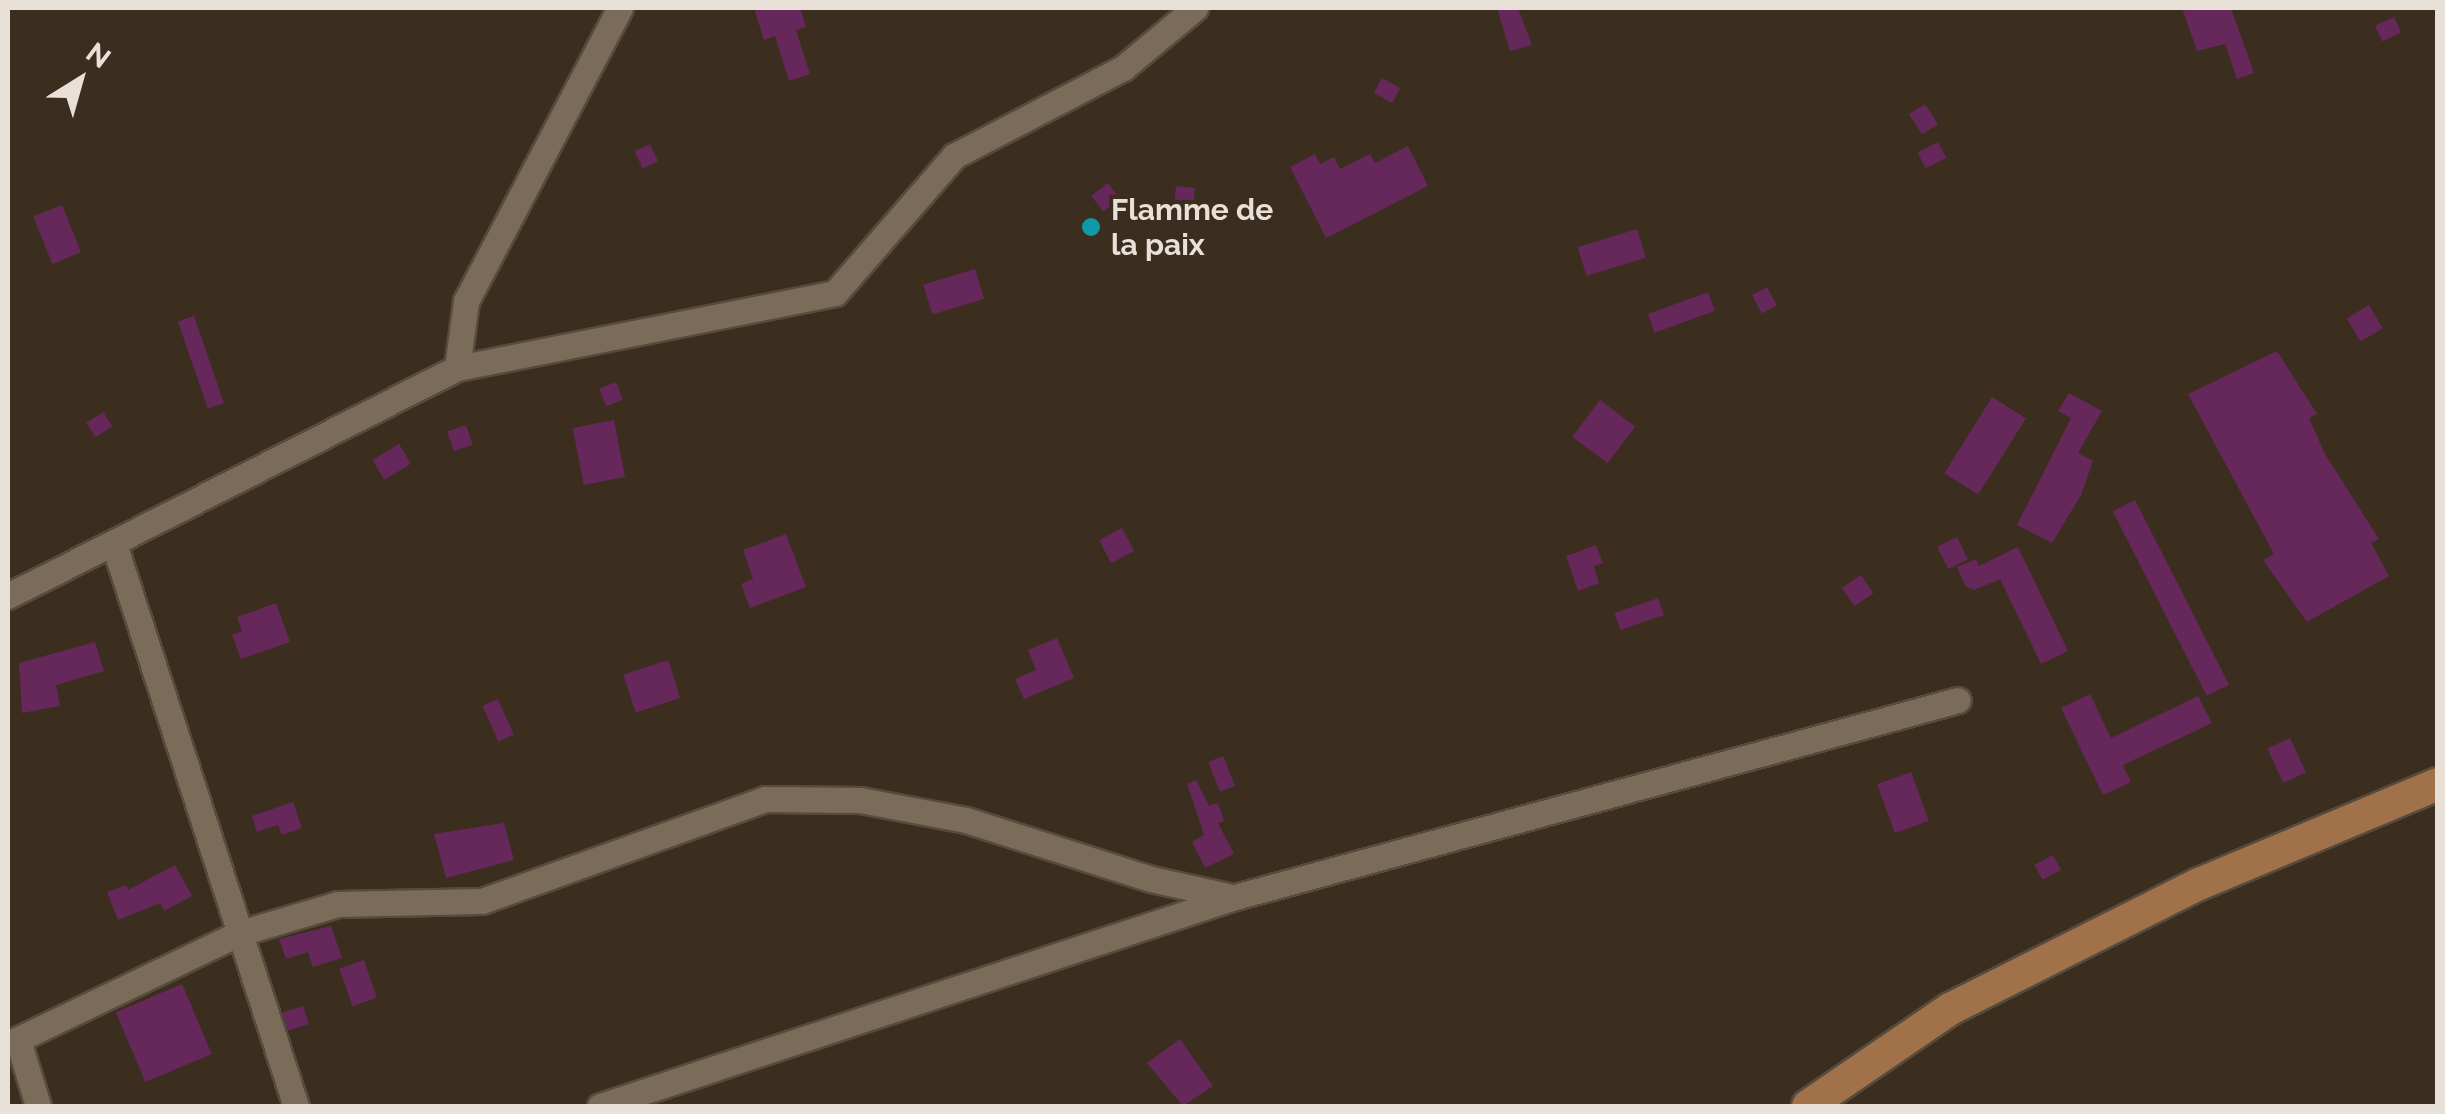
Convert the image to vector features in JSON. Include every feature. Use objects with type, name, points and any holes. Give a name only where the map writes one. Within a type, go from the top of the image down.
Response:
[{"type":"main road","points":[[1808,1106],[1950,1009],[2199,884],[2438,784]]},
{"type":"street","points":[[457,368],[466,301],[620,8]]},
{"type":"street","points":[[8,596],[457,368],[835,293],[954,156],[1123,68],[1195,8]]},
{"type":"street","points":[[114,544],[296,1106]]},
{"type":"street","points":[[600,1106],[1234,897],[1958,700]]},
{"type":"street","points":[[38,1106],[13,1042],[240,933],[338,904],[482,901],[765,799],[860,800],[966,820],[1150,879],[1234,897]]},
{"type":"building","points":[[754,8],[800,8],[806,27],[796,30],[810,74],[789,81],[775,36],[764,40]]},
{"type":"building","points":[[1497,8],[1518,8],[1532,45],[1510,51]]},
{"type":"building","points":[[2182,8],[2231,8],[2254,73],[2237,79],[2225,44],[2197,51]]},
{"type":"building","points":[[2394,17],[2401,32],[2382,41],[2375,26]]},
{"type":"building","points":[[1382,78],[1400,88],[1392,103],[1374,93]]},
{"type":"building","points":[[1925,104],[1938,124],[1922,134],[1909,114]]},
{"type":"building","points":[[1938,142],[1946,158],[1926,168],[1918,152]]},
{"type":"building","points":[[650,144],[658,161],[643,168],[635,151]]},
{"type":"building","points":[[1408,146],[1428,186],[1326,238],[1290,167],[1315,154],[1320,164],[1334,157],[1340,169],[1370,154],[1375,163]]},
{"type":"building","points":[[1108,183],[1120,199],[1103,212],[1091,196]]},
{"type":"building","points":[[1176,186],[1195,188],[1193,206],[1174,204]]},
{"type":"building","points":[[62,205],[81,252],[52,264],[33,217]]},
{"type":"building","points":[[1637,229],[1646,258],[1586,276],[1578,247]]},
{"type":"building","points":[[975,269],[984,299],[932,314],[923,285]]},
{"type":"building","points":[[1767,287],[1777,306],[1762,314],[1752,295]]},
{"type":"building","points":[[1708,292],[1715,311],[1655,333],[1648,314]]},
{"type":"building","points":[[2369,305],[2383,328],[2361,342],[2347,318]]},
{"type":"building","points":[[194,316],[224,403],[208,409],[178,322]]},
{"type":"building","points":[[2277,351],[2317,414],[2309,418],[2325,454],[2379,539],[2371,543],[2389,576],[2307,622],[2263,560],[2274,554],[2188,394]]},
{"type":"building","points":[[616,382],[623,400],[606,406],[599,388]]},
{"type":"building","points":[[2069,393],[2102,411],[2078,453],[2093,461],[2081,495],[2052,543],[2017,525],[2071,418],[2058,411]]},
{"type":"building","points":[[1992,397],[2026,418],[1978,495],[1944,473]]},
{"type":"building","points":[[1600,400],[1635,426],[1607,463],[1572,437]]},
{"type":"building","points":[[103,412],[112,426],[95,437],[86,423]]},
{"type":"building","points":[[614,420],[625,477],[584,485],[573,428]]},
{"type":"building","points":[[466,425],[473,445],[454,451],[447,432]]},
{"type":"building","points":[[399,444],[411,464],[384,480],[372,460]]},
{"type":"building","points":[[2135,500],[2229,684],[2207,696],[2113,511]]},
{"type":"building","points":[[1122,528],[1134,551],[1111,563],[1099,540]]},
{"type":"building","points":[[786,534],[806,587],[750,608],[741,584],[753,579],[743,550]]},
{"type":"building","points":[[1957,537],[1968,559],[1948,569],[1937,547]]},
{"type":"building","points":[[1596,545],[1603,563],[1594,566],[1599,583],[1578,591],[1566,556]]},
{"type":"building","points":[[2018,547],[2068,651],[2041,664],[2000,579],[1974,590],[1966,587],[1957,567],[1976,559],[1979,566]]},
{"type":"building","points":[[1861,575],[1873,593],[1854,606],[1842,588]]},
{"type":"building","points":[[1658,598],[1664,615],[1620,630],[1615,613]]},
{"type":"building","points":[[276,603],[290,642],[241,659],[232,635],[242,631],[237,617]]},
{"type":"building","points":[[1057,638],[1074,678],[1024,699],[1015,679],[1036,670],[1028,650]]},
{"type":"building","points":[[95,642],[104,671],[56,685],[60,706],[22,713],[19,663]]},
{"type":"building","points":[[668,660],[680,698],[636,713],[623,675]]},
{"type":"building","points":[[2090,694],[2111,738],[2198,696],[2212,723],[2123,765],[2131,782],[2103,795],[2061,708]]},
{"type":"building","points":[[498,699],[514,735],[498,742],[482,706]]},
{"type":"building","points":[[2290,738],[2306,772],[2283,783],[2267,749]]},
{"type":"building","points":[[1223,756],[1235,786],[1220,792],[1208,762]]},
{"type":"building","points":[[1911,772],[1929,821],[1895,833],[1877,784]]},
{"type":"building","points":[[1196,780],[1209,806],[1218,803],[1224,821],[1218,823],[1234,854],[1205,868],[1192,842],[1204,835],[1187,784]]},
{"type":"building","points":[[293,802],[302,828],[282,835],[278,825],[257,832],[252,816]]},
{"type":"building","points":[[504,823],[514,860],[446,878],[434,834]]},
{"type":"building","points":[[2053,855],[2061,870],[2042,880],[2034,865]]},
{"type":"building","points":[[175,865],[192,896],[164,911],[160,903],[118,920],[107,892],[126,885],[128,890]]},
{"type":"building","points":[[331,926],[342,958],[313,967],[308,952],[286,959],[279,939]]},
{"type":"building","points":[[364,960],[377,998],[352,1006],[339,968]]},
{"type":"building","points":[[182,984],[212,1054],[145,1082],[116,1012]]},
{"type":"building","points":[[303,1006],[309,1024],[288,1031],[282,1013]]},
{"type":"building","points":[[1180,1039],[1213,1086],[1183,1106],[1147,1063]]},
{"type":"place","name":"Flamme de la paix","points":[[1091,227]]}]
